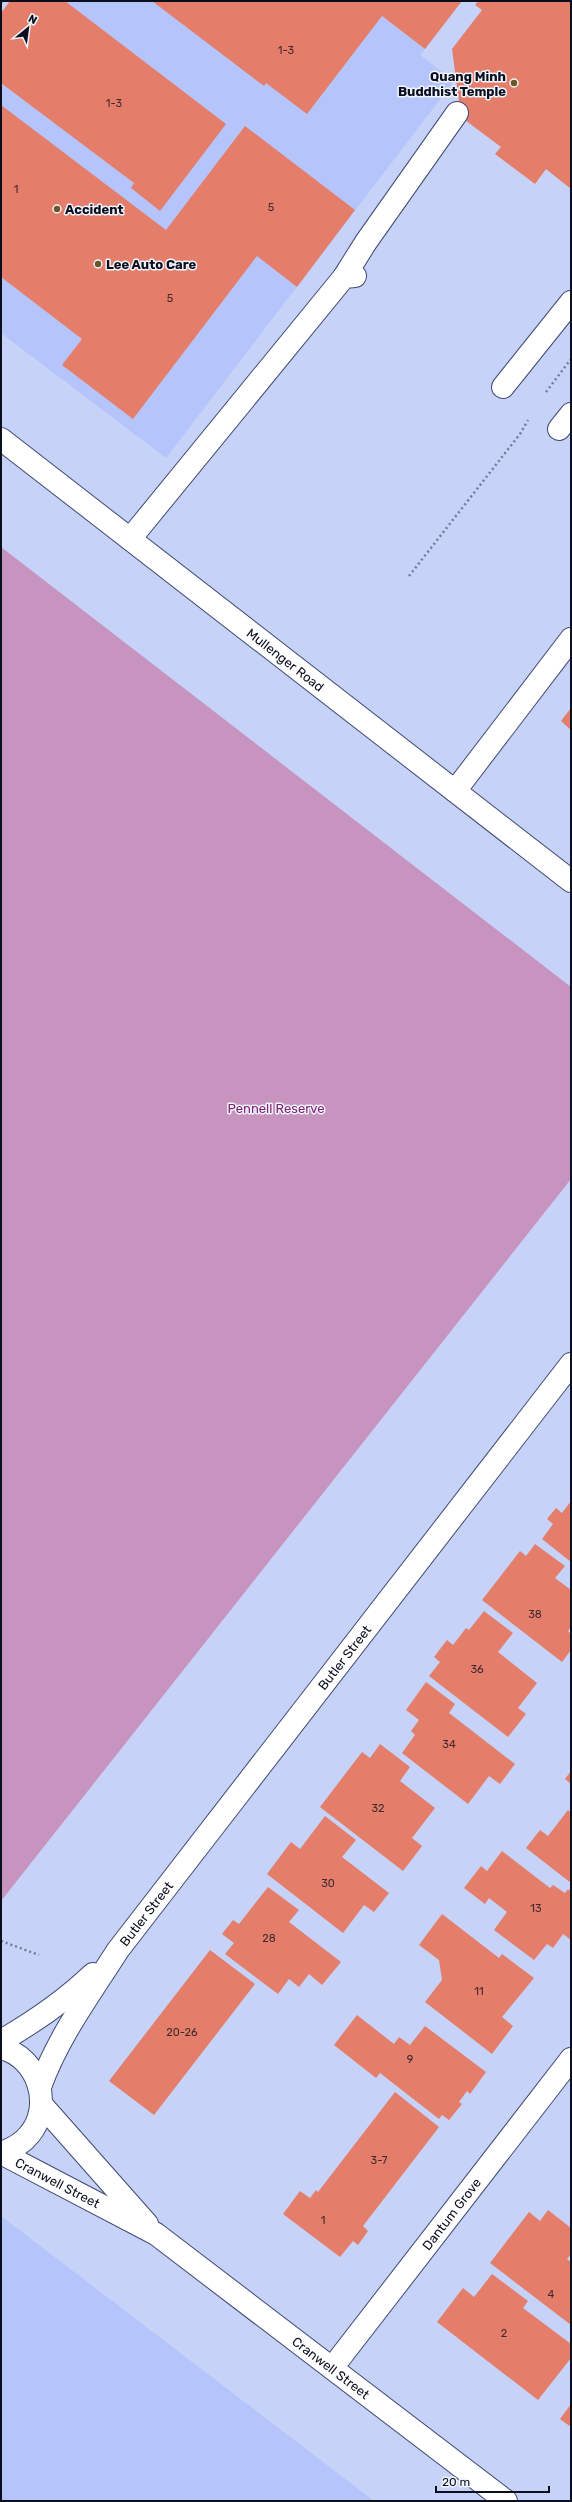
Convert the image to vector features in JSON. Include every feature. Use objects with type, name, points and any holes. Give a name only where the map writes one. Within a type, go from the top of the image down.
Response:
[{"type":"street","points":[[130,539],[350,277],[366,242],[457,113]]},
{"type":"street","points":[[503,387],[571,302]]},
{"type":"street","name":"Mullenger Road","points":[[1,438],[571,881]]},
{"type":"street","points":[[455,791],[571,639]]},
{"type":"street","name":"Butler Street","points":[[1,2154],[17,2146],[30,2135],[38,2120],[40,2095],[49,2060],[118,1950],[571,1364]]},
{"type":"street","name":"Butler Street","points":[[1,2041],[33,2022],[77,1990],[118,1950]]},
{"type":"street","name":"Cranwell Street","points":[[1,2048],[8,2050],[22,2059],[33,2071],[40,2095],[156,2234]]},
{"type":"street","name":"Dantum Grove","points":[[332,2368],[571,2059]]},
{"type":"street","name":"Cranwell Street","points":[[1,2154],[156,2234],[506,2501]]},
{"type":"path","points":[[542,397],[571,359]]},
{"type":"path","points":[[409,576],[520,434],[530,416]]},
{"type":"path","points":[[1,1941],[39,1955]]},
{"type":"shaded area","points":[[10,1],[362,1],[425,49],[420,55],[454,81],[166,458],[1,333],[1,13]]},
{"type":"shaded area","points":[[1,2216],[374,2501],[1,2501]]},
{"type":"green space","name":"Pennell Reserve","points":[[1,547],[571,987],[571,1179],[1,1901]]},
{"type":"building","points":[[10,1],[65,1],[226,124],[160,211],[131,188],[134,183],[1,83],[1,13]]},
{"type":"building","points":[[152,1],[462,1],[425,49],[382,16],[307,114],[266,83],[264,86]]},
{"type":"building","name":"Quang Minh Buddhist Temple","points":[[478,1],[571,1],[571,189],[546,169],[535,184],[495,154],[501,147],[461,117],[452,49],[482,10],[475,5]]},
{"type":"building","points":[[1,105],[166,230],[245,126],[355,210],[297,287],[257,256],[133,419],[62,365],[82,339],[1,277]]},
{"type":"building","points":[[571,708],[571,730],[561,721]]},
{"type":"building","points":[[571,1501],[571,1562],[542,1539],[553,1524],[547,1519],[556,1508],[562,1513]]},
{"type":"building","points":[[535,1544],[565,1566],[555,1578],[571,1590],[571,1627],[568,1631],[571,1634],[571,1650],[562,1662],[482,1600],[520,1551],[526,1556]]},
{"type":"building","points":[[484,1611],[513,1633],[498,1652],[537,1683],[518,1708],[526,1714],[508,1737],[429,1676],[440,1662],[434,1657],[447,1640],[453,1645],[466,1628],[469,1630]]},
{"type":"building","points":[[426,1682],[455,1704],[449,1713],[515,1764],[500,1784],[489,1776],[468,1804],[402,1753],[415,1735],[411,1731],[419,1720],[406,1710]]},
{"type":"building","points":[[380,1744],[410,1767],[400,1781],[435,1808],[412,1838],[422,1846],[403,1871],[320,1807],[362,1752],[370,1758]]},
{"type":"building","points":[[571,1771],[571,1784],[565,1779]]},
{"type":"building","points":[[568,1810],[571,1813],[571,1883],[526,1848],[540,1830],[548,1836]]},
{"type":"building","points":[[325,1816],[356,1840],[342,1857],[389,1893],[374,1912],[364,1905],[343,1933],[267,1874],[291,1842],[300,1849]]},
{"type":"building","points":[[502,1851],[550,1888],[553,1885],[565,1893],[568,1889],[571,1892],[571,1940],[563,1934],[553,1948],[547,1944],[534,1960],[494,1930],[507,1912],[489,1898],[485,1904],[464,1888],[481,1866],[487,1871]]},
{"type":"building","points":[[268,1887],[299,1910],[289,1922],[341,1962],[322,1985],[309,1974],[299,1987],[289,1979],[278,1994],[225,1954],[234,1943],[222,1934],[233,1920],[239,1924]]},
{"type":"building","points":[[442,1914],[499,1958],[502,1954],[534,1978],[502,2017],[513,2026],[492,2054],[425,2002],[442,1980],[439,1960],[419,1945]]},
{"type":"building","points":[[210,1950],[255,1984],[154,2115],[109,2081]]},
{"type":"building","points":[[357,2015],[394,2044],[399,2037],[410,2045],[425,2026],[486,2072],[470,2094],[467,2091],[459,2102],[462,2104],[449,2120],[442,2115],[439,2119],[380,2073],[376,2078],[334,2045]]},
{"type":"building","points":[[395,2092],[439,2127],[363,2226],[368,2231],[358,2245],[353,2241],[340,2257],[283,2214],[300,2191],[310,2198],[316,2190],[318,2192]]},
{"type":"building","points":[[548,2210],[571,2228],[571,2254],[567,2259],[571,2262],[571,2325],[490,2263],[529,2212],[540,2221]]},
{"type":"building","points":[[492,2274],[528,2301],[523,2308],[571,2344],[571,2358],[538,2400],[437,2322],[463,2288],[474,2297]]},
{"type":"building","points":[[571,2404],[571,2427],[560,2419]]},
{"type":"place","name":"Quang Minh Buddhist Temple","points":[[514,83]]},
{"type":"place","name":"Accident","points":[[57,209]]},
{"type":"place","name":"Lee Auto Care","points":[[98,264]]}]
